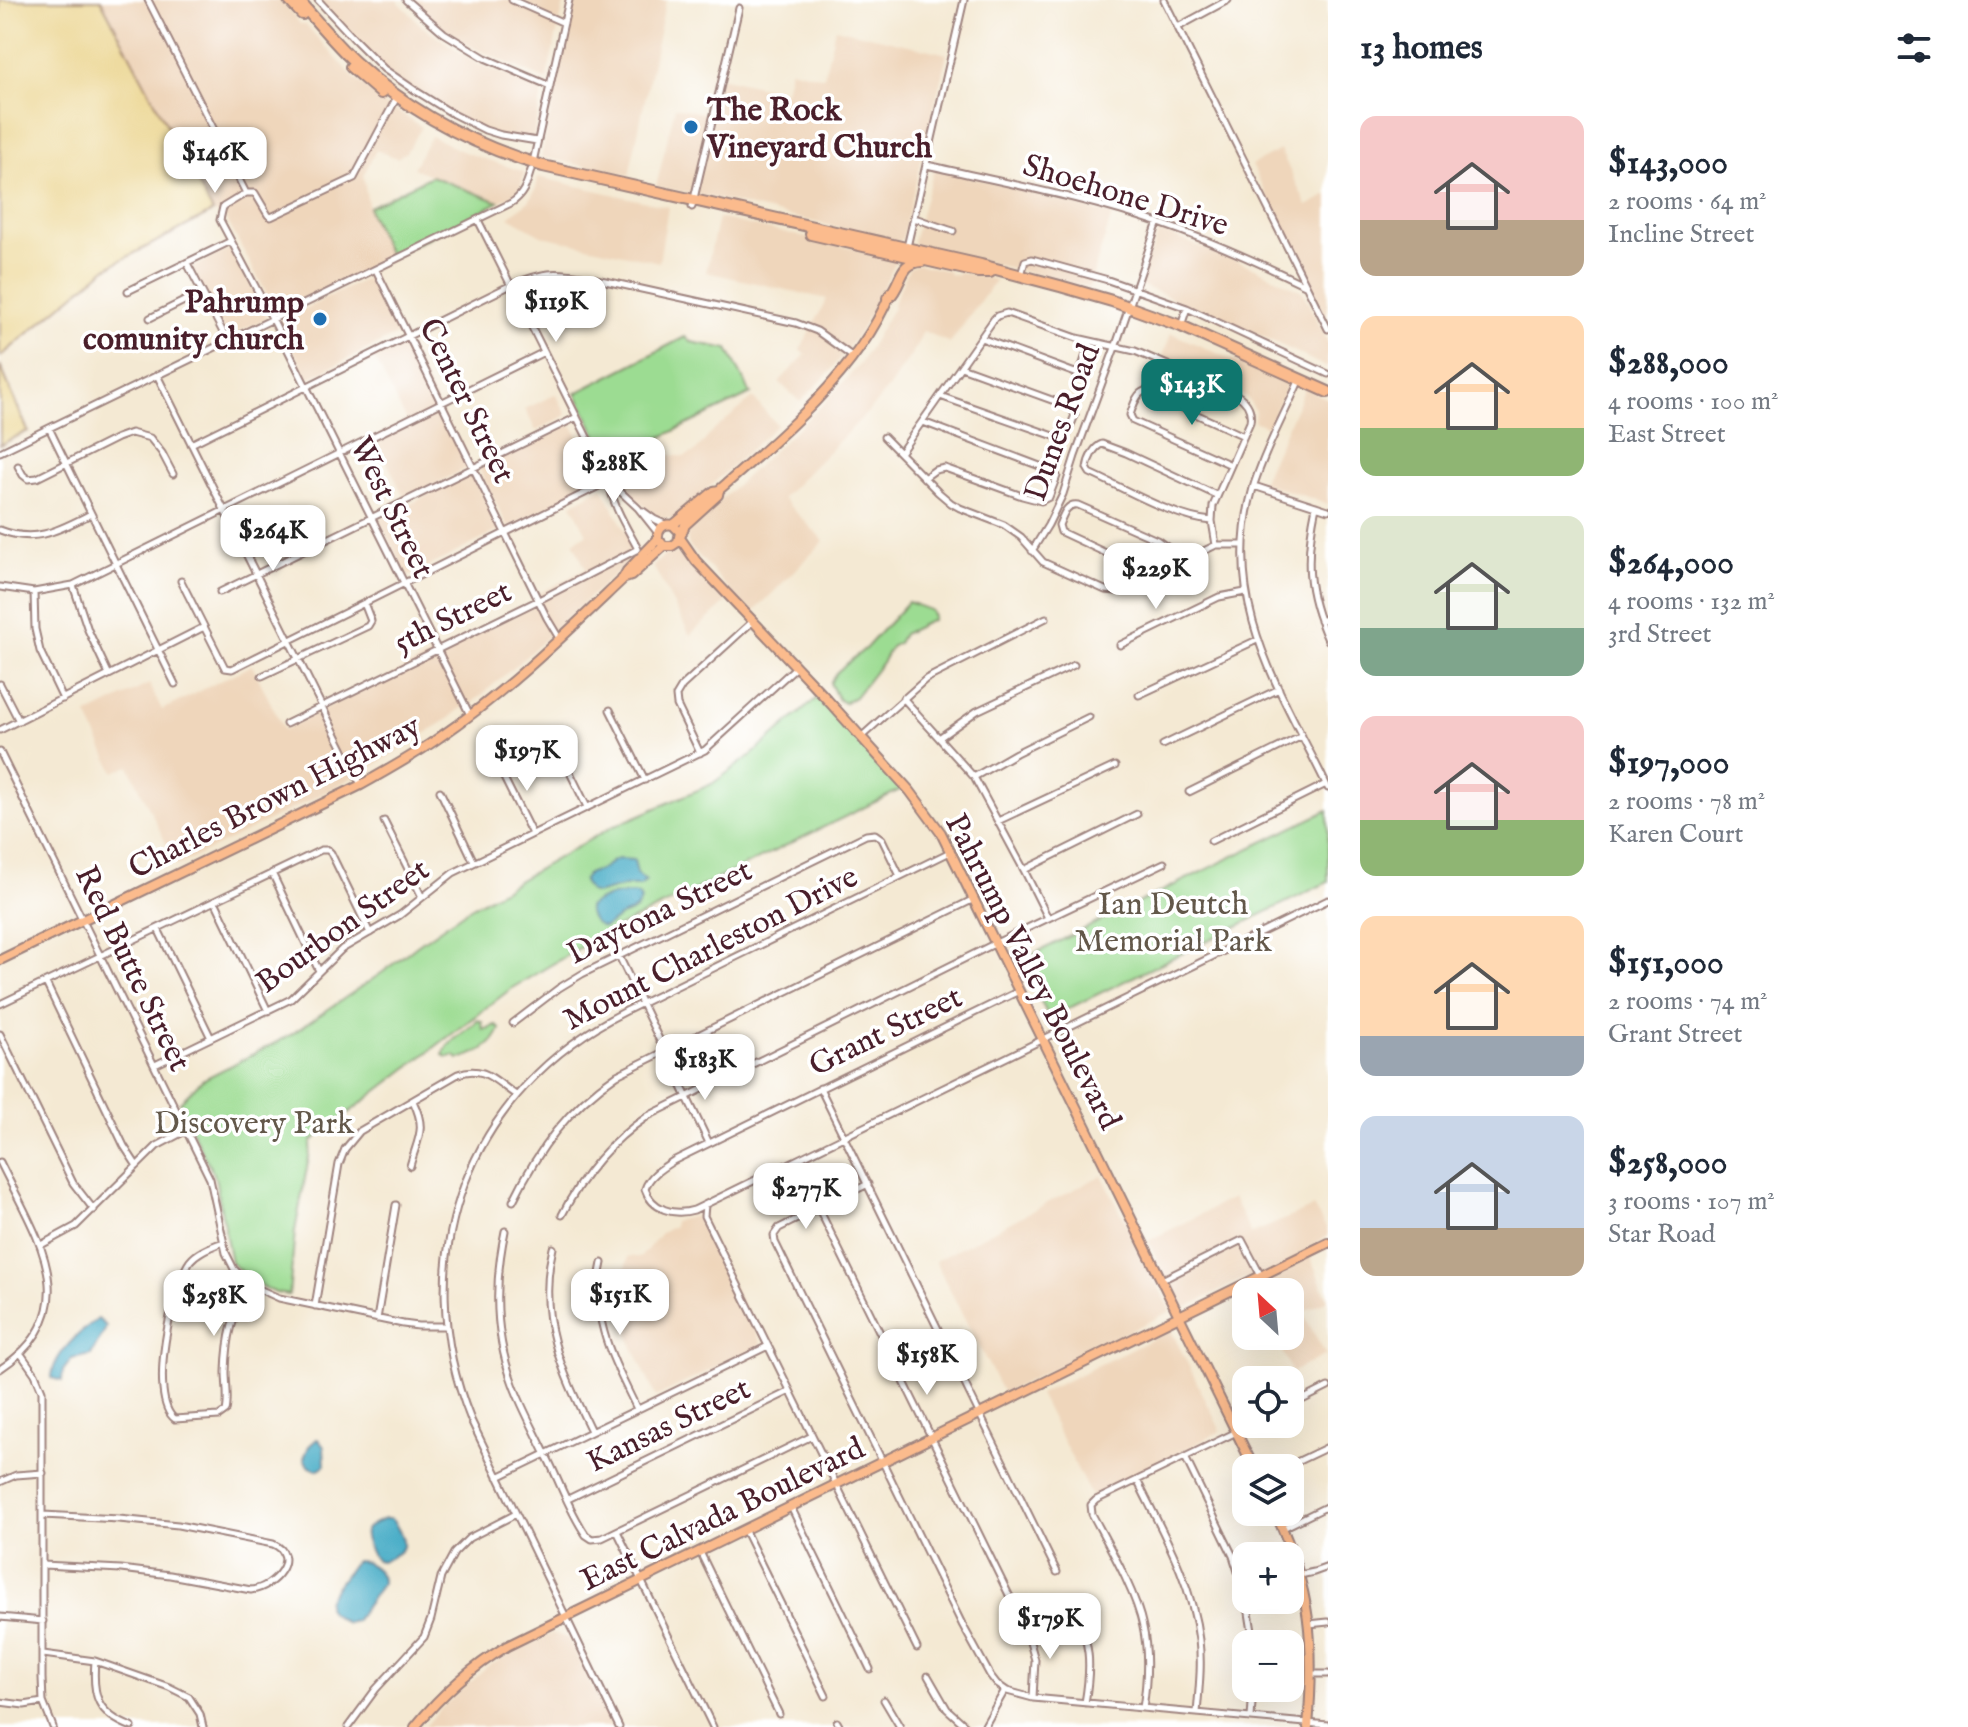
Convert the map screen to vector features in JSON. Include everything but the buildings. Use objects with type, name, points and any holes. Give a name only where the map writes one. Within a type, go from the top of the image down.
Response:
[{"type":"highway","points":[[289,0],[367,82],[464,138],[536,168],[575,174],[819,236],[981,265],[1128,306],[1181,326],[1328,392]]},
{"type":"highway","points":[[298,0],[355,62],[396,100],[438,131],[488,155],[693,204],[846,234],[928,260],[979,272],[996,270]]},
{"type":"highway","points":[[819,236],[844,238],[846,234]]},
{"type":"highway","points":[[888,298],[907,266],[912,262],[928,260]]},
{"type":"main road","points":[[719,490],[718,495],[685,525],[680,537],[663,541],[661,527],[670,525],[719,490],[808,408],[853,357],[888,298],[906,252]]},
{"type":"main road","name":"Pahrump Valley Boulevard","points":[[670,525],[678,529],[688,552],[861,737],[920,804],[941,833],[1232,1424]]},
{"type":"main road","name":"Charles Brown Highway","points":[[0,960],[361,785],[430,744],[470,715],[559,638],[622,580],[639,553],[663,541]]},
{"type":"main road","name":"Charles Brown Highway","points":[[622,580],[631,576],[663,541]]},
{"type":"main road","name":"Pahrump Valley Boulevard","points":[[663,541],[688,552]]},
{"type":"main road","name":"East Calvada Boulevard","points":[[415,1727],[436,1703],[481,1663],[507,1646],[1328,1243]]},
{"type":"main road","points":[[1283,1528],[1288,1542]]},
{"type":"main road","points":[[1304,1597],[1312,1674],[1308,1726]]},
{"type":"street","points":[[148,0],[246,193],[255,193],[271,217],[354,178],[396,100]]},
{"type":"street","points":[[318,0],[384,69],[416,91],[485,130],[537,141]]},
{"type":"street","points":[[406,0],[444,33],[485,58],[550,86]]},
{"type":"street","points":[[512,0],[564,23]]},
{"type":"street","points":[[0,452],[518,198],[532,166],[569,0]]},
{"type":"street","points":[[906,252],[964,0]]},
{"type":"street","points":[[1164,0],[1328,329]]},
{"type":"street","points":[[1178,27],[1228,0]]},
{"type":"street","points":[[693,204],[739,8]]},
{"type":"street","name":"Shoehone Drive","points":[[927,165],[1158,222],[1258,262],[1305,285]]},
{"type":"street","name":"West Street","points":[[246,193],[223,207],[220,220],[470,715]]},
{"type":"street","points":[[914,218],[953,231]]},
{"type":"street","points":[[478,220],[609,481],[610,490],[639,553]]},
{"type":"street","name":"Dunes Road","points":[[1032,551],[1063,494],[1158,222]]},
{"type":"street","points":[[128,291],[231,241]]},
{"type":"street","points":[[1021,276],[1025,261],[1032,259],[1108,280],[1187,308],[1328,374]]},
{"type":"street","points":[[187,263],[228,342]]},
{"type":"street","name":"Center Street","points":[[376,270],[559,638]]},
{"type":"street","points":[[191,444],[511,285],[543,273],[563,272],[796,323],[817,331],[853,357]]},
{"type":"street","points":[[150,318],[202,292]]},
{"type":"street","points":[[1181,326],[1187,308]]},
{"type":"street","points":[[900,453],[994,319],[1007,313],[1090,342],[1116,345],[1154,357],[1241,398],[1251,413],[1250,422],[1216,495],[1212,521],[1216,545]]},
{"type":"street","points":[[981,338],[1075,373],[1081,370],[1090,342]]},
{"type":"street","points":[[0,587],[34,592],[73,585],[544,352]]},
{"type":"street","points":[[940,396],[1059,438],[1067,435],[1075,412],[1071,407],[961,367]]},
{"type":"street","points":[[157,375],[361,785]]},
{"type":"street","points":[[1211,841],[1327,786],[1257,640],[1245,592],[1243,545],[1246,516],[1254,486],[1300,379]]},
{"type":"street","points":[[1231,465],[1133,421],[1130,415],[1134,404],[1140,393],[1145,391],[1244,436]]},
{"type":"street","points":[[220,592],[577,417]]},
{"type":"street","points":[[922,422],[1053,471],[1057,476],[1049,497],[1041,501],[945,468],[935,470],[924,478]]},
{"type":"street","points":[[49,428],[175,684]]},
{"type":"street","points":[[18,466],[28,479],[37,478],[131,433],[150,438],[173,474]]},
{"type":"street","points":[[884,437],[938,492],[960,508],[1013,530],[1043,562],[1111,592],[1216,545],[1243,545]]},
{"type":"street","points":[[1212,521],[1191,519],[1090,473],[1087,465],[1091,455],[1102,444],[1216,495]]},
{"type":"street","points":[[609,481],[638,508],[670,525]]},
{"type":"street","points":[[181,581],[225,668],[232,669],[609,481]]},
{"type":"street","points":[[1254,486],[1328,510]]},
{"type":"street","points":[[1150,577],[1138,568],[1061,532],[1059,525],[1068,507],[1078,505],[1157,540],[1185,560]]},
{"type":"street","points":[[1316,506],[1308,551],[1309,575],[1313,601],[1328,640]]},
{"type":"street","points":[[638,508],[663,541]]},
{"type":"street","points":[[0,530],[32,536],[54,533],[91,514]]},
{"type":"street","name":"5th Street","points":[[286,724],[639,553]]},
{"type":"street","points":[[73,585],[88,630],[109,675]]},
{"type":"street","points":[[34,592],[35,629],[40,651],[63,699]]},
{"type":"street","points":[[1120,645],[1219,597],[1245,592]]},
{"type":"street","name":"5th Street","points":[[262,676],[370,624],[364,603]]},
{"type":"street","points":[[861,737],[926,679],[1046,618]]},
{"type":"street","points":[[1320,621],[1328,618]]},
{"type":"street","points":[[700,753],[677,705],[676,696],[682,686],[753,621]]},
{"type":"street","points":[[0,730],[204,627]]},
{"type":"street","points":[[1139,695],[1257,640]]},
{"type":"street","points":[[939,738],[977,711],[1074,665]]},
{"type":"street","name":"Bourbon Street","points":[[155,1065],[291,999],[342,949],[400,915],[453,873],[700,753],[796,667]]},
{"type":"street","points":[[0,684],[19,721]]},
{"type":"street","points":[[1163,745],[1279,689]]},
{"type":"street","points":[[903,698],[974,777],[1048,918]]},
{"type":"street","points":[[610,710],[645,780]]},
{"type":"street","points":[[974,777],[1089,717]]},
{"type":"street","points":[[1189,792],[1302,736]]},
{"type":"street","points":[[553,738],[587,807]]},
{"type":"street","name":"Red Butte Street","points":[[0,752],[187,1130],[213,1187],[228,1258],[250,1285]]},
{"type":"street","points":[[497,764],[532,834]]},
{"type":"street","points":[[998,821],[1115,766]]},
{"type":"street","points":[[440,791],[474,862]]},
{"type":"street","points":[[1024,870],[1137,814]]},
{"type":"street","points":[[384,821],[422,897]]},
{"type":"street","name":"Daytona Street","points":[[513,1023],[582,974],[866,835],[875,834],[882,839],[900,876]]},
{"type":"street","points":[[1,1004],[316,852],[326,850],[331,853],[370,933]]},
{"type":"street","name":"Mount Charleston Drive","points":[[619,1727],[498,1477],[463,1400],[451,1360],[444,1288],[451,1225],[474,1162],[490,1131],[516,1095],[552,1058],[575,1040],[641,1003],[951,851]]},
{"type":"street","points":[[562,1215],[590,1169],[612,1145],[648,1116],[1164,863]]},
{"type":"street","points":[[272,873],[319,971]]},
{"type":"street","points":[[513,1201],[544,1145],[575,1108],[617,1075],[975,898]]},
{"type":"street","points":[[917,1648],[704,1216],[705,1205],[1328,900]]},
{"type":"street","points":[[215,901],[268,1011]]},
{"type":"street","points":[[158,929],[211,1038]]},
{"type":"street","points":[[619,956],[709,1143]]},
{"type":"street","points":[[46,983],[124,1146],[137,1166]]},
{"type":"street","name":"Grant Street","points":[[705,1205],[686,1212],[671,1212],[649,1199],[645,1189],[660,1169],[709,1143],[1020,991]]},
{"type":"street","points":[[0,1034],[73,1183],[94,1210]]},
{"type":"street","points":[[315,1306],[339,1164],[345,1149],[360,1131],[458,1074],[471,1070],[481,1071],[516,1095]]},
{"type":"street","points":[[820,1088],[1057,1572]]},
{"type":"street","points":[[410,1166],[421,1121],[413,1101]]},
{"type":"street","points":[[41,1245],[76,1226],[157,1146],[187,1130]]},
{"type":"street","points":[[0,1162],[41,1245],[49,1283],[44,1324],[21,1354],[0,1369]]},
{"type":"street","points":[[868,1184],[779,1228],[774,1235],[775,1242],[990,1675],[1005,1690],[1033,1698],[1308,1726],[1328,1725]]},
{"type":"street","points":[[377,1319],[396,1205]]},
{"type":"street","points":[[819,1209],[1010,1597]]},
{"type":"street","points":[[505,1231],[499,1259],[497,1311],[502,1347],[513,1386],[583,1530],[592,1539],[617,1531],[812,1436]]},
{"type":"street","points":[[1162,1280],[1242,1240],[1261,1276]]},
{"type":"street","points":[[223,1242],[201,1252],[190,1262],[170,1315],[163,1361],[165,1399],[169,1414],[175,1419],[224,1414],[227,1407],[227,1346],[230,1331],[250,1285],[269,1295],[377,1319],[418,1326],[446,1326]]},
{"type":"street","points":[[553,1248],[548,1276],[551,1331],[561,1367],[591,1431]]},
{"type":"street","points":[[602,1263],[598,1287],[603,1332],[637,1409]]},
{"type":"street","points":[[498,1477],[768,1346]]},
{"type":"street","points":[[21,1354],[42,1391],[43,1702],[53,1727]]},
{"type":"street","points":[[1304,1399],[1328,1387]]},
{"type":"street","name":"Kansas Street","points":[[567,1499],[790,1391]]},
{"type":"street","points":[[1143,1708],[1147,1653],[1143,1625],[1135,1601],[1092,1514],[1091,1505],[1232,1434]]},
{"type":"street","points":[[1304,1458],[1328,1447]]},
{"type":"street","points":[[1185,1457],[1232,1554]]},
{"type":"street","points":[[0,1482],[16,1475],[43,1473]]},
{"type":"street","points":[[1137,1480],[1185,1580],[1191,1600],[1201,1657],[1197,1713]]},
{"type":"street","points":[[1283,1528],[1328,1506]]},
{"type":"street","points":[[791,1507],[870,1669]]},
{"type":"street","points":[[348,1727],[376,1689],[424,1637],[441,1577],[454,1553],[469,1538],[516,1514]]},
{"type":"street","points":[[43,1515],[178,1525],[273,1544],[284,1552],[285,1558],[278,1576],[258,1590],[121,1569],[43,1565]]},
{"type":"street","points":[[744,1529],[826,1696]]},
{"type":"street","points":[[617,1531],[713,1727]]},
{"type":"street","points":[[700,1551],[779,1714]]},
{"type":"street","points":[[1304,1574],[1328,1567]]},
{"type":"street","points":[[1074,1605],[1088,1645],[1090,1674],[1085,1703]]},
{"type":"street","points":[[0,1617],[43,1621]]},
{"type":"street","points":[[1309,1624],[1328,1622]]},
{"type":"street","points":[[1026,1628],[1035,1660],[1033,1698]]},
{"type":"street","points":[[43,1654],[95,1661],[186,1695],[200,1714],[203,1727]]},
{"type":"street","points":[[95,1661],[94,1688],[100,1705],[115,1720],[132,1727]]},
{"type":"street","points":[[1312,1674],[1328,1674]]},
{"type":"street","points":[[928,1676],[947,1709],[967,1727]]},
{"type":"street","points":[[984,1727],[1005,1690]]},
{"type":"street","points":[[884,1700],[900,1727]]},
{"type":"street","points":[[0,1702],[24,1705],[43,1702]]},
{"type":"street","points":[[1251,1718],[1252,1702]]},
{"type":"shaded area","points":[[102,0],[282,0],[300,24],[305,24],[355,79],[387,106],[422,127],[406,152],[397,158],[376,150],[363,176],[370,215],[390,257],[277,313],[224,215],[213,212]]},
{"type":"shaded area","points":[[314,0],[397,0],[422,26],[476,63],[543,89],[532,145],[477,129],[432,104],[385,72],[343,33]]},
{"type":"shaded area","points":[[412,0],[565,0],[546,80],[471,47],[445,30]]},
{"type":"shaded area","points":[[576,0],[666,0],[629,175],[541,157]]},
{"type":"shaded area","points":[[835,28],[947,54],[902,239],[898,242],[656,187],[675,107],[706,114],[715,76],[785,92],[790,69],[824,77]]},
{"type":"shaded area","points":[[431,136],[464,152],[524,172],[520,187],[499,202],[413,168]]},
{"type":"shaded area","points":[[1280,150],[1307,206],[1328,195],[1327,314],[1309,284],[1252,165]]},
{"type":"shaded area","points":[[935,171],[1004,185],[1112,215],[1089,287],[915,245],[913,242]]},
{"type":"shaded area","points":[[538,177],[668,207],[659,262],[543,236],[509,217],[529,201]]},
{"type":"shaded area","points":[[718,218],[894,259],[891,272],[859,333],[829,373],[800,402],[779,382],[805,355],[800,350],[827,299],[706,272]]},
{"type":"shaded area","points":[[1159,231],[1255,268],[1302,291],[1328,342],[1328,368],[1258,334],[1138,284]]},
{"type":"shaded area","points":[[232,248],[267,318],[229,336],[192,268]]},
{"type":"shaded area","points":[[918,264],[948,271],[949,274],[957,275],[960,272],[996,280],[950,343],[923,331],[915,349],[869,411],[782,498],[824,541],[751,615],[689,546],[688,531],[823,404],[860,364],[894,306],[909,268]]},
{"type":"shaded area","points":[[372,276],[400,333],[308,379],[280,321]]},
{"type":"shaded area","points":[[1171,333],[1285,383],[1268,427],[1254,421],[1255,411],[1247,397],[1163,356]]},
{"type":"shaded area","points":[[406,341],[469,467],[405,499],[375,438],[407,422],[374,357]]},
{"type":"shaded area","points":[[1305,388],[1328,399],[1328,504],[1262,482]]},
{"type":"shaded area","points":[[556,394],[567,415],[536,431],[525,409]]},
{"type":"shaded area","points":[[753,398],[777,425],[674,519],[657,517],[619,483],[645,457],[655,453],[684,457],[696,451],[713,431]]},
{"type":"shaded area","points":[[567,426],[573,426],[600,481],[508,527],[479,469]]},
{"type":"shaded area","points":[[471,473],[500,530],[408,577],[379,520]]},
{"type":"shaded area","points":[[602,487],[633,545],[634,556],[523,659],[471,704],[467,703],[447,720],[371,767],[177,866],[129,766],[114,772],[87,715],[149,684],[162,710],[252,665],[284,730],[455,643],[538,605],[534,596],[586,569],[573,542],[587,534],[572,504]]},
{"type":"shaded area","points":[[676,553],[727,602],[690,635],[653,566],[666,554]]},
{"type":"shaded area","points":[[1102,1175],[1171,1311],[1003,1393],[935,1261]]},
{"type":"shaded area","points":[[1233,1198],[1251,1234],[1313,1207],[1328,1235],[1307,1249],[1328,1300],[1304,1311],[1304,1278],[1232,1278],[1232,1284],[1187,1307],[1180,1307],[1148,1241]]},
{"type":"shaded area","points":[[695,1216],[761,1343],[656,1397],[632,1345],[624,1317],[622,1284],[628,1256],[640,1258],[661,1233],[674,1226],[674,1221]]},
{"type":"shaded area","points":[[1304,1316],[1326,1355],[1304,1366],[1289,1366],[1282,1350],[1304,1350]]},
{"type":"shaded area","points":[[1171,1330],[1221,1431],[1092,1498],[1039,1394]]},
{"type":"shaded area","points":[[552,1633],[568,1638],[612,1727],[425,1727],[438,1711],[490,1665]]},
{"type":"green space","points":[[431,176],[499,202],[390,257],[369,207]]},
{"type":"green space","points":[[685,337],[691,342],[728,349],[751,394],[610,462],[576,393]]},
{"type":"green space","points":[[908,602],[930,610],[932,620],[903,634],[855,697],[844,703],[838,699],[830,683],[837,672],[866,648]]},
{"type":"green space","name":"Discovery Park","points":[[817,698],[902,789],[600,936],[512,988],[312,1141],[295,1231],[289,1295],[276,1293],[253,1282],[231,1263],[215,1177],[180,1102],[202,1080],[289,1036],[467,910],[612,827],[712,784],[753,754]]},
{"type":"green space","name":"Ian Deutch Memorial Park","points":[[1328,810],[1328,882],[1049,1018],[1021,960]]},
{"type":"green space","points":[[478,1020],[482,1022],[483,1030],[496,1025],[500,1029],[489,1045],[459,1059],[443,1055],[454,1040]]},
{"type":"sand","points":[[0,0],[101,0],[213,212],[106,268],[0,357]]},
{"type":"sand","points":[[0,365],[28,431],[0,445]]},
{"type":"water","points":[[617,859],[634,860],[637,874],[646,881],[640,886],[625,886],[596,894],[590,892],[583,882],[587,875]]},
{"type":"water","points":[[634,894],[641,900],[634,911],[604,927],[591,918],[588,907],[598,901]]},
{"type":"water","points":[[98,1319],[106,1326],[91,1355],[72,1359],[63,1371],[62,1381],[52,1378],[62,1353]]},
{"type":"water","points":[[317,1439],[324,1447],[325,1465],[317,1470],[308,1466],[304,1458],[309,1446]]},
{"type":"water","points":[[391,1519],[394,1523],[403,1546],[400,1552],[380,1561],[373,1556],[365,1533],[368,1527]]},
{"type":"water","points":[[355,1561],[373,1567],[380,1574],[382,1583],[355,1621],[346,1623],[331,1613],[327,1603]]},
{"type":"place","name":"The Rock Vineyard Church","points":[[691,127]]},
{"type":"place","name":"Pahrump comunity church","points":[[320,319]]}]
